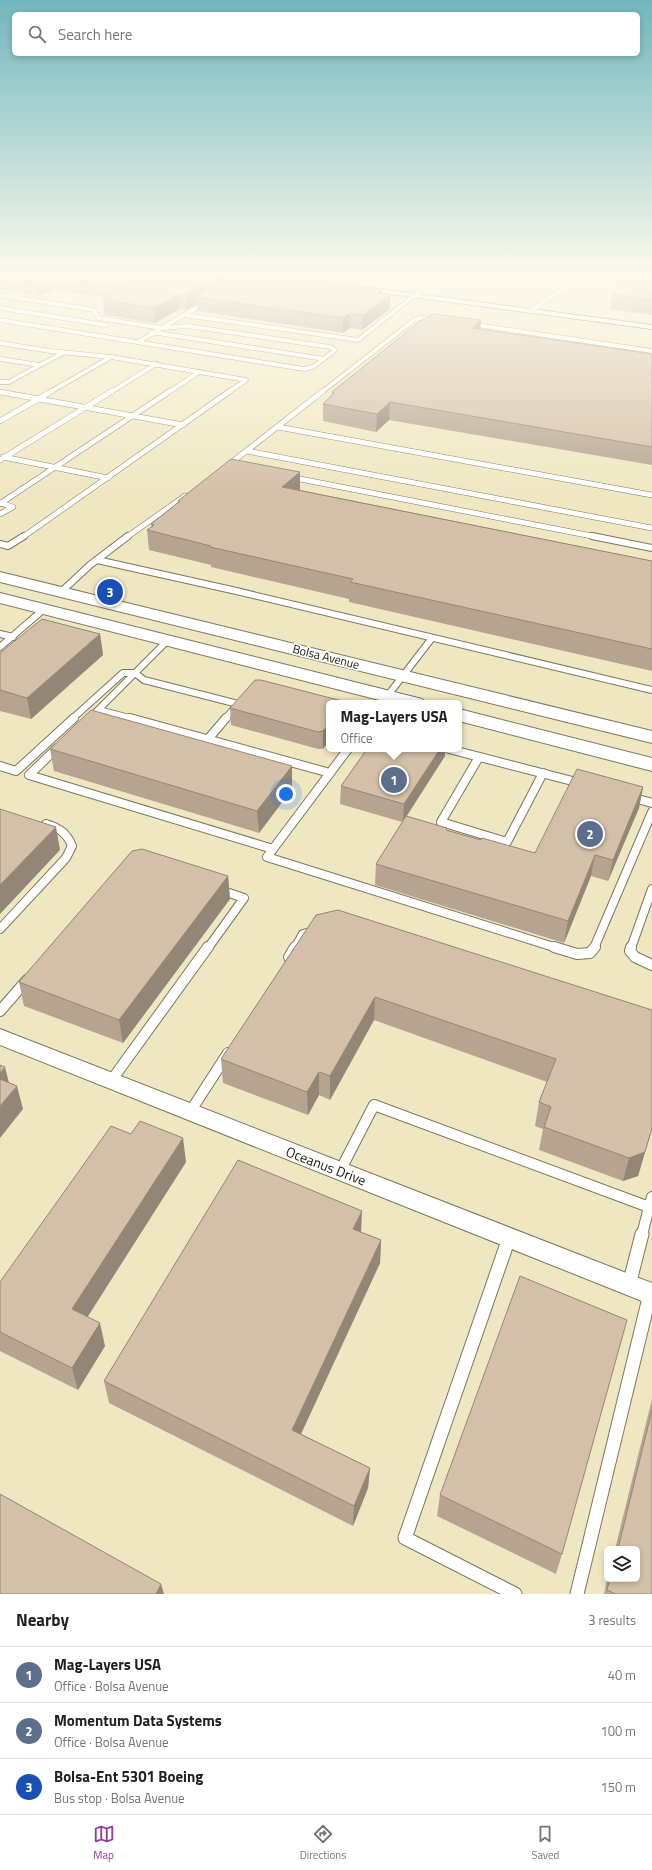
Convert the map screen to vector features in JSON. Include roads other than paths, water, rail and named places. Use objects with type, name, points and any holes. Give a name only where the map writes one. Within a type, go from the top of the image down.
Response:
[{"type":"main road","name":"Bolsa Avenue","points":[[0,577],[652,737]]},
{"type":"main road","points":[[44,609],[61,592]]},
{"type":"main road","name":"Bolsa Avenue","points":[[0,598],[168,640],[384,699]]},
{"type":"main road","points":[[462,715],[652,765]]},
{"type":"street","name":"Oceanus Drive","points":[[0,1037],[651,1294]]},
{"type":"lane","points":[[0,544],[8,546],[13,544],[246,380],[111,357],[47,350]]},
{"type":"lane","points":[[190,350],[304,369],[313,367],[335,350]]},
{"type":"lane","points":[[270,350],[324,359]]},
{"type":"lane","points":[[222,470],[375,350]]},
{"type":"lane","points":[[2,384],[63,353]]},
{"type":"lane","points":[[0,421],[111,357]]},
{"type":"lane","points":[[0,358],[40,365]]},
{"type":"lane","points":[[2,458],[156,364]]},
{"type":"lane","points":[[0,503],[199,372]]},
{"type":"lane","points":[[0,392],[183,425]]},
{"type":"lane","points":[[278,427],[652,495]]},
{"type":"lane","points":[[247,451],[652,528]]},
{"type":"lane","points":[[2,458],[108,478]]},
{"type":"lane","points":[[228,465],[236,467]]},
{"type":"lane","points":[[286,477],[652,548]]},
{"type":"lane","points":[[61,592],[97,560],[191,492]]},
{"type":"lane","points":[[0,503],[13,507],[0,514]]},
{"type":"lane","points":[[97,560],[232,590],[652,690]]},
{"type":"lane","points":[[0,647],[44,609]]},
{"type":"lane","points":[[0,634],[13,637]]},
{"type":"lane","points":[[384,699],[432,638]]},
{"type":"lane","points":[[82,726],[168,640]]},
{"type":"lane","points":[[0,766],[16,771],[123,673],[135,673],[144,680],[238,704],[208,739]]},
{"type":"lane","points":[[99,710],[330,773]]},
{"type":"lane","points":[[64,742],[29,775],[273,849]]},
{"type":"lane","points":[[346,752],[267,857],[577,954],[590,953],[596,946],[652,812]]},
{"type":"lane","points":[[461,752],[586,785]]},
{"type":"lane","points":[[480,757],[441,822],[507,842],[543,773]]},
{"type":"lane","points":[[623,795],[652,803]]},
{"type":"lane","points":[[0,929],[66,858],[72,846],[69,837],[59,828],[37,821]]},
{"type":"lane","points":[[111,1081],[244,898],[214,889]]},
{"type":"lane","points":[[652,889],[649,912],[630,951],[635,957],[652,965]]},
{"type":"lane","points":[[282,967],[304,934],[322,929]]},
{"type":"lane","points":[[0,1011],[32,975]]},
{"type":"lane","points":[[190,1112],[232,1046]]},
{"type":"lane","points":[[340,1171],[374,1105],[651,1204],[629,1285]]},
{"type":"lane","points":[[510,1238],[405,1538],[516,1594]]},
{"type":"lane","points":[[577,1594],[651,1294]]},
{"type":"place","name":"Bolsa-Ent 5301 Boeing","points":[[110,592]]},
{"type":"place","name":"Mag-Layers USA","points":[[394,780]]},
{"type":"place","name":"Momentum Data Systems","points":[[590,834]]}]
